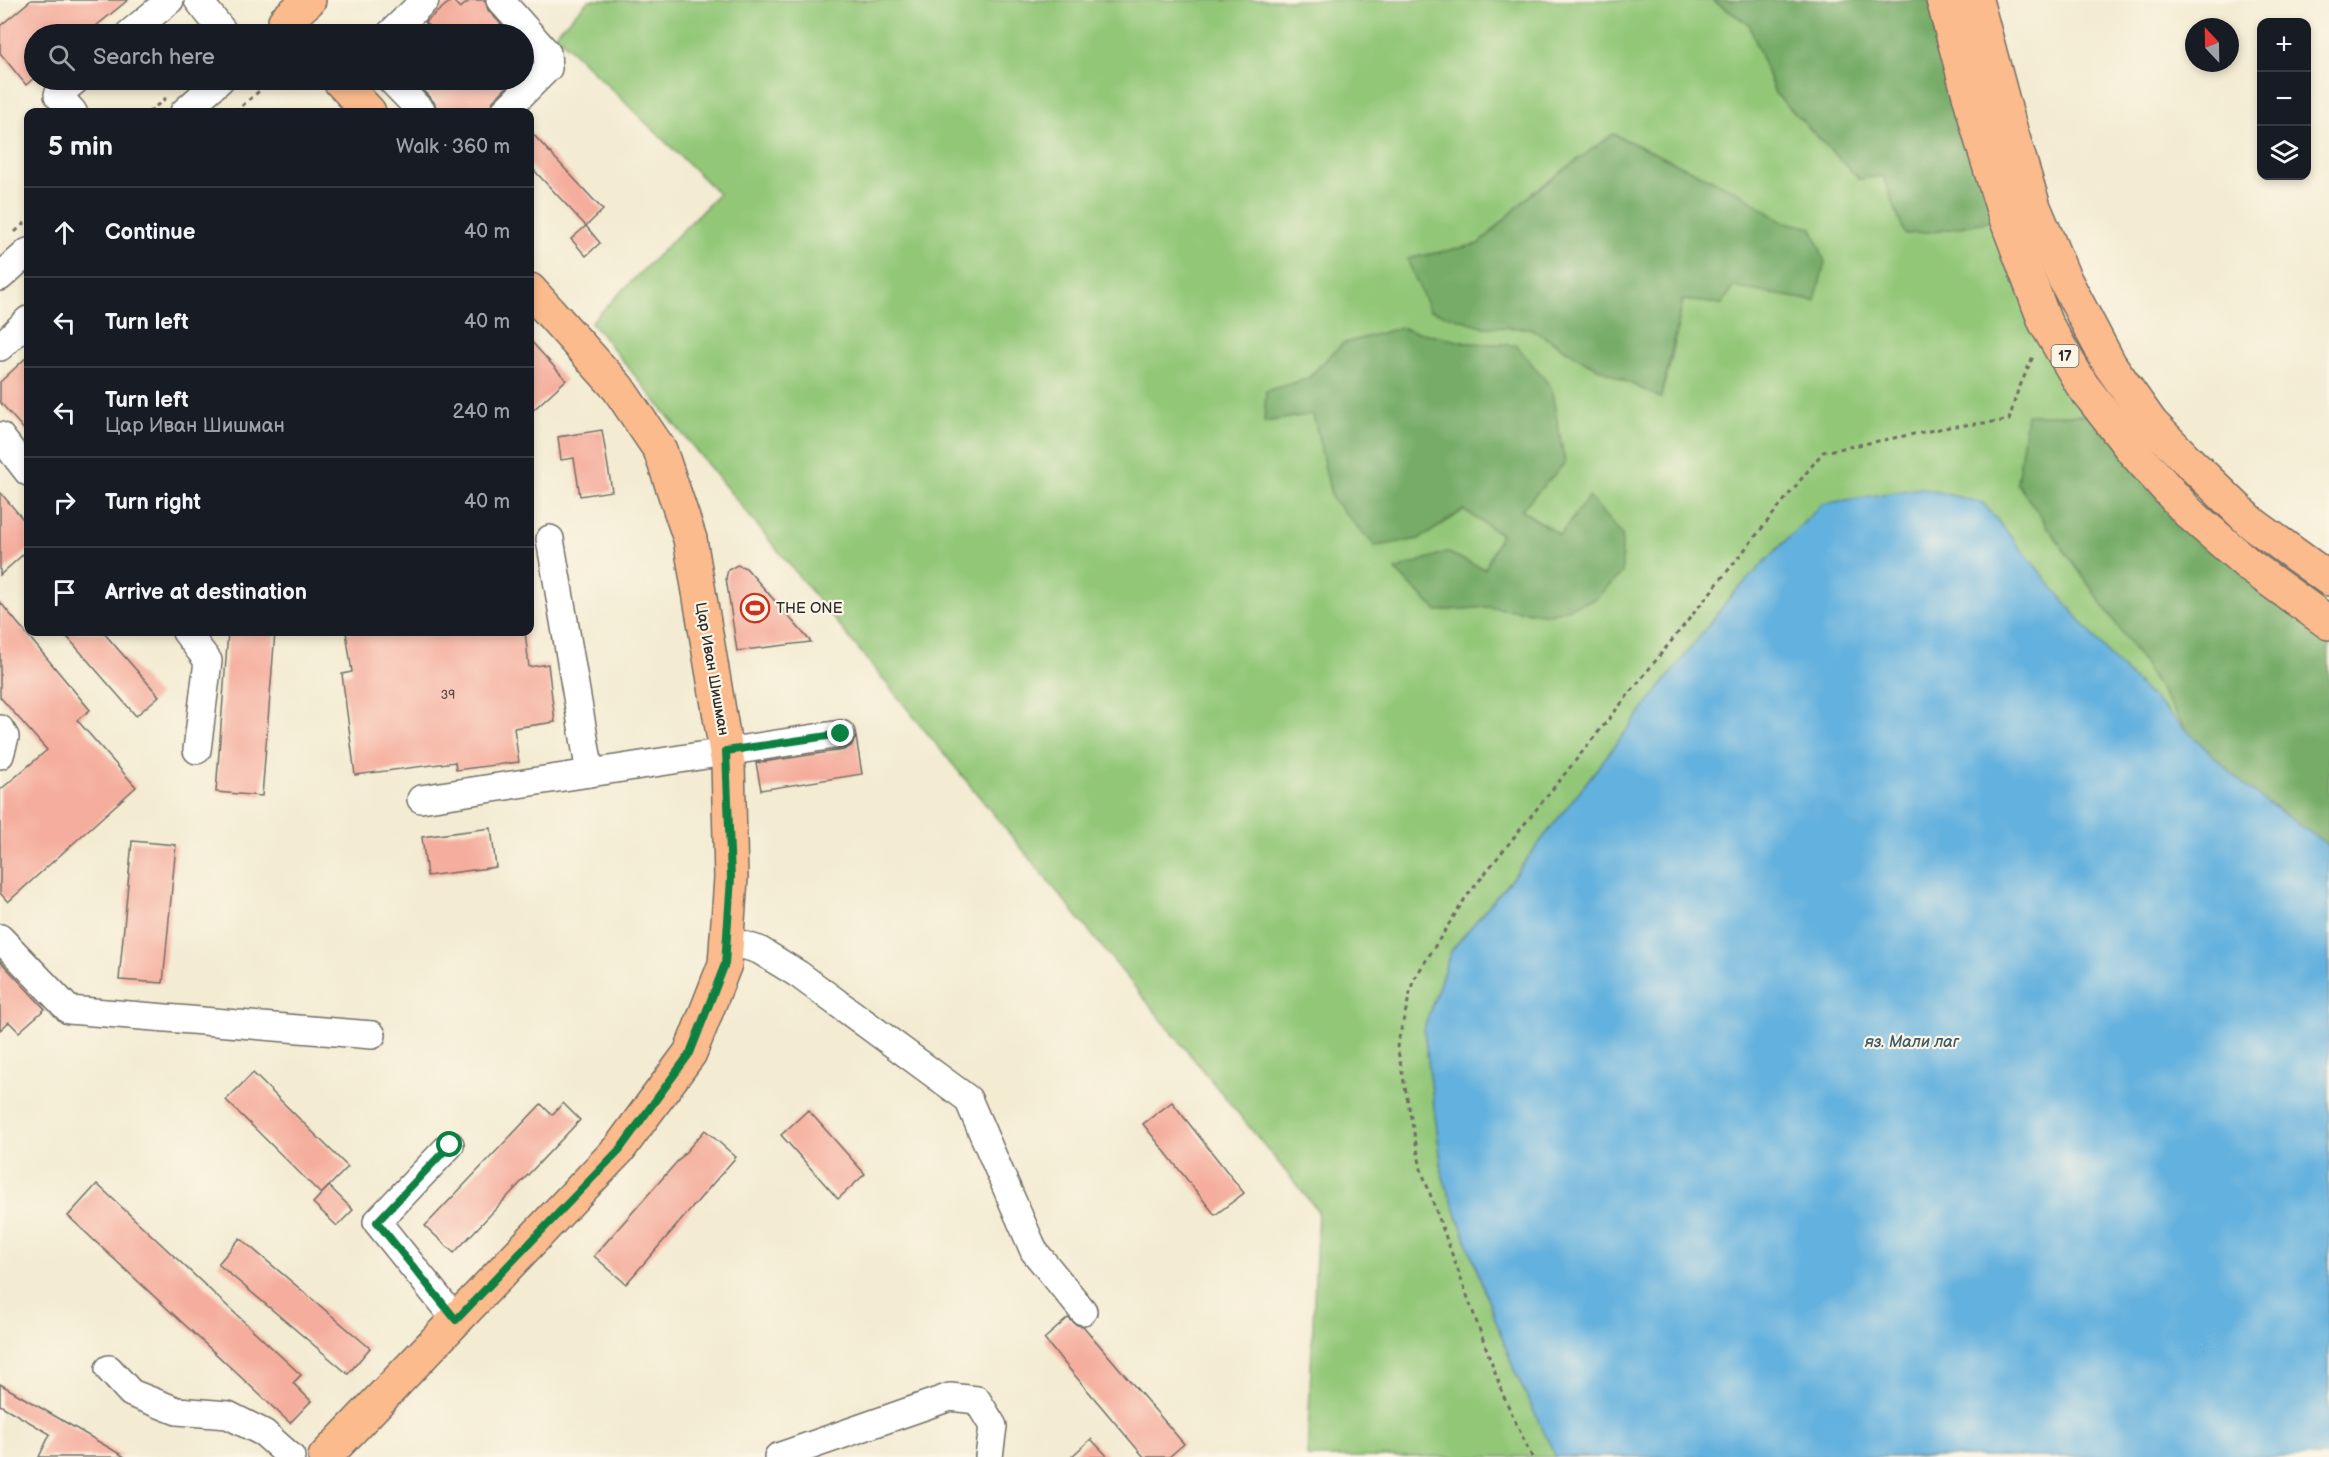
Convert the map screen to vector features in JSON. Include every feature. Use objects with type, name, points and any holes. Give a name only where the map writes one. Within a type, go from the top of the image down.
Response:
[{"type":"main road","name":"17","points":[[1943,0],[2004,213],[2046,322],[2082,385],[2134,452],[2188,512],[2250,566],[2329,623]]},
{"type":"main road","name":"17","points":[[1977,0],[2011,131],[2034,207],[2064,278],[2110,365],[2151,423],[2253,525],[2329,579]]},
{"type":"main road","points":[[348,90],[365,108]]},
{"type":"main road","name":"Цар Иван Шишман","points":[[325,1457],[620,1149],[690,1053],[725,964],[731,878],[726,751],[690,539],[660,450],[618,388],[534,294]]},
{"type":"street","points":[[141,24],[170,0]]},
{"type":"street","points":[[198,0],[217,24]]},
{"type":"street","points":[[400,24],[425,0]]},
{"type":"street","points":[[500,0],[521,24]]},
{"type":"street","points":[[534,38],[547,53],[548,68],[534,82]]},
{"type":"street","points":[[64,90],[58,95],[69,108]]},
{"type":"street","points":[[188,108],[209,90]]},
{"type":"street","points":[[401,90],[418,108]]},
{"type":"street","points":[[508,108],[526,90]]},
{"type":"street","points":[[0,278],[24,256]]},
{"type":"street","points":[[0,347],[24,324]]},
{"type":"street","points":[[13,441],[24,464]]},
{"type":"street","points":[[550,539],[590,773]]},
{"type":"street","points":[[189,636],[208,661],[197,750]]},
{"type":"street","points":[[0,729],[5,737],[0,754]]},
{"type":"street","points":[[421,799],[841,734]]},
{"type":"street","points":[[0,938],[69,1010],[372,1035]]},
{"type":"street","points":[[727,940],[759,950],[798,974],[968,1099],[1034,1251],[1083,1311]]},
{"type":"street","points":[[450,1145],[377,1222],[456,1320]]},
{"type":"street","points":[[109,1369],[131,1393],[177,1411],[228,1415],[264,1433],[291,1457]]},
{"type":"street","points":[[777,1457],[950,1397],[977,1400],[993,1426],[989,1457]]},
{"type":"path","points":[[240,108],[260,90]]},
{"type":"path","points":[[1532,1457],[1503,1397],[1421,1169],[1397,1046],[1413,981],[1466,897],[1823,452],[1948,427],[2009,420],[2017,393],[2046,328],[2046,322]]},
{"type":"green space","points":[[589,0],[1712,0],[1749,24],[1775,93],[1859,179],[1883,176],[1905,234],[1940,231],[2000,219],[2097,415],[2133,648],[2187,731],[2114,661],[1732,595],[1512,878],[1451,951],[1424,1029],[1443,1177],[1514,1370],[1556,1457],[1307,1457],[1318,1211],[591,322],[719,194],[555,34]],"holes":[[[1613,134],[1740,193],[1781,221],[1812,228],[1814,301],[1733,287],[1722,304],[1683,300],[1671,361],[1660,398],[1586,362],[1530,328],[1485,327],[1407,259],[1479,244],[1531,194]],[[1400,328],[1467,343],[1516,345],[1521,510],[1560,535],[1588,498],[1551,614],[1486,607],[1437,611],[1446,552],[1485,570],[1501,534],[1464,510],[1420,539],[1332,499],[1313,413],[1265,422],[1266,391],[1307,379],[1342,344]]]},
{"type":"green space","points":[[1712,0],[1937,0],[2000,219],[1940,231],[1905,234],[1883,176],[1859,179],[1775,93],[1749,24]]},
{"type":"green space","points":[[1613,134],[1740,193],[1781,221],[1812,228],[1825,262],[1815,301],[1733,287],[1722,304],[1683,300],[1661,398],[1586,362],[1530,328],[1485,327],[1429,310],[1407,259],[1479,244],[1531,194]]},
{"type":"green space","points":[[1400,328],[1467,343],[1516,345],[1551,387],[1565,463],[1521,510],[1560,535],[1589,497],[1622,535],[1622,573],[1595,599],[1551,614],[1486,607],[1437,611],[1395,570],[1446,552],[1485,569],[1501,534],[1463,510],[1420,539],[1375,546],[1332,499],[1313,414],[1264,422],[1266,391],[1307,379],[1342,344]]},
{"type":"green space","points":[[2027,415],[2097,415],[2329,627],[2329,846],[2247,788],[2187,731],[2133,648],[2017,483]]},
{"type":"water","name":"яз. Мали лаг","points":[[1921,488],[1983,503],[2114,661],[2247,788],[2329,846],[2329,1457],[1556,1457],[1514,1370],[1443,1177],[1424,1029],[1451,951],[1512,878],[1732,595],[1822,504]]},
{"type":"building","points":[[31,0],[128,0],[98,24],[24,24],[24,83],[0,53],[0,26]]},
{"type":"building","points":[[452,0],[460,8],[471,0],[485,0],[488,10],[501,24],[427,24],[425,22]]},
{"type":"building","points":[[423,90],[504,90],[493,101],[490,108],[436,108]]},
{"type":"building","points":[[534,135],[603,210],[586,226],[534,170]]},
{"type":"building","points":[[586,226],[600,243],[586,256],[571,239]]},
{"type":"building","points":[[534,344],[566,380],[534,409]]},
{"type":"building","points":[[24,360],[24,429],[0,402],[0,382]]},
{"type":"building","points":[[602,430],[612,491],[580,496],[574,458],[561,460],[558,437]]},
{"type":"building","points":[[0,492],[24,520],[24,554],[0,575]]},
{"type":"building","name":"THE ONE","points":[[737,565],[746,568],[811,642],[737,651],[726,578],[728,570]]},
{"type":"building","points":[[0,602],[24,631],[24,636],[28,636],[90,710],[77,720],[136,787],[8,902],[0,893],[0,790],[47,750],[0,697]]},
{"type":"building","points":[[66,636],[106,636],[159,696],[136,716]]},
{"type":"building","points":[[228,636],[275,636],[262,796],[216,792]]},
{"type":"building","points":[[347,636],[525,636],[529,667],[548,664],[555,722],[514,728],[519,762],[456,770],[455,762],[355,775],[342,674],[352,672]]},
{"type":"building","points":[[856,737],[862,774],[761,790],[756,763],[843,750],[851,746]]},
{"type":"building","points":[[491,828],[496,867],[427,876],[422,837]]},
{"type":"building","points":[[132,841],[176,845],[163,983],[119,980]]},
{"type":"building","points":[[0,961],[45,1009],[19,1032],[9,1022],[0,1030]]},
{"type":"building","points":[[253,1073],[348,1167],[321,1194],[226,1100]]},
{"type":"building","points":[[1172,1102],[1244,1193],[1215,1215],[1143,1124]]},
{"type":"building","points":[[563,1103],[580,1120],[454,1253],[425,1226],[541,1104],[552,1115]]},
{"type":"building","points":[[808,1110],[865,1174],[838,1199],[781,1135]]},
{"type":"building","points":[[705,1130],[736,1157],[626,1284],[594,1256]]},
{"type":"building","points":[[97,1184],[301,1375],[293,1383],[311,1401],[290,1423],[68,1216]]},
{"type":"building","points":[[329,1186],[353,1210],[337,1226],[313,1203]]},
{"type":"building","points":[[240,1238],[370,1348],[348,1374],[218,1264]]},
{"type":"building","points":[[1068,1318],[1077,1325],[1083,1326],[1184,1444],[1169,1457],[1144,1457],[1044,1339]]},
{"type":"building","points":[[0,1384],[125,1457],[39,1457],[50,1434],[0,1405]]},
{"type":"building","points":[[1091,1439],[1108,1457],[1071,1457]]},
{"type":"place","name":"THE ONE","points":[[755,608]]},
{"type":"route","points":[[450,1145],[377,1222],[456,1320],[620,1149],[690,1053],[725,964],[731,878],[726,751],[841,734]]}]
